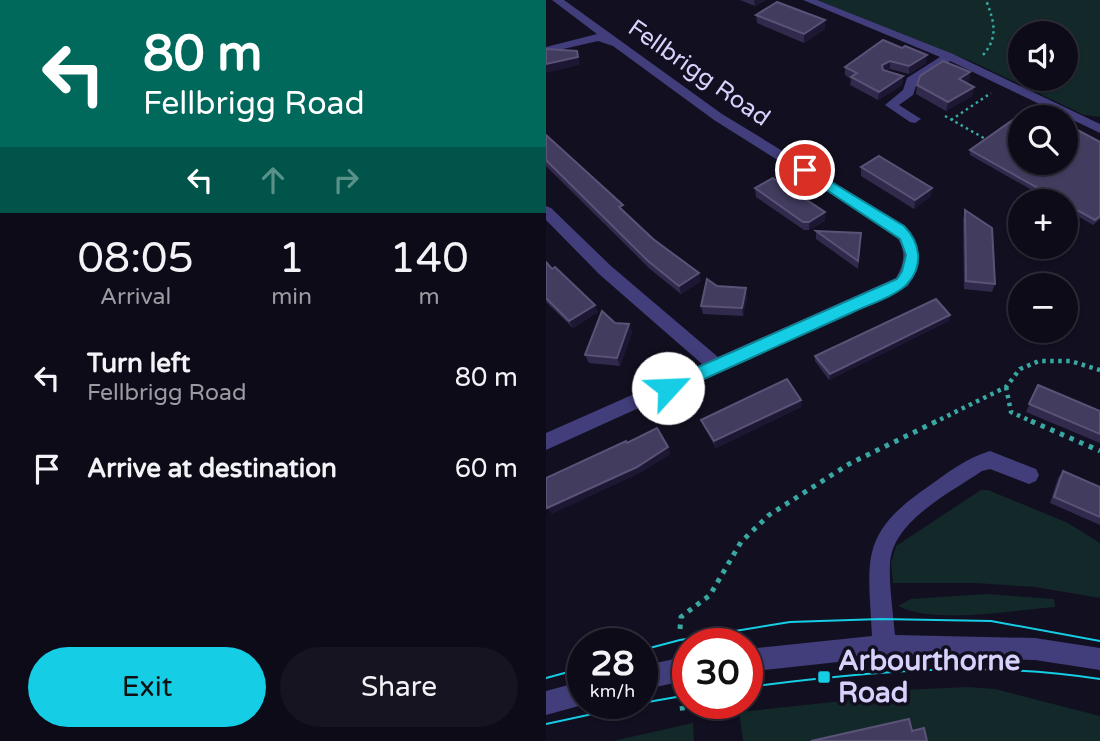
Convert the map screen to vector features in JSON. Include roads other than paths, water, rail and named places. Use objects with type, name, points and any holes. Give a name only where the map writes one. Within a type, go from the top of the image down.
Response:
[{"type":"street","name":"Fellbrigg Road","points":[[546,442],[902,282],[912,263],[910,244],[899,229],[718,117],[557,0]]},
{"type":"street","points":[[808,0],[970,65],[1100,129]]},
{"type":"street","points":[[546,50],[599,37],[619,46]]},
{"type":"street","points":[[915,119],[891,105],[909,92],[906,79],[949,56]]},
{"type":"street","points":[[546,211],[605,270],[716,366]]},
{"type":"street","points":[[884,646],[879,562],[891,528],[976,464],[990,460],[1029,475]]},
{"type":"street","points":[[763,659],[884,646],[1035,649],[1100,659]]},
{"type":"street","points":[[546,703],[567,697]]},
{"type":"tram line","points":[[658,646],[790,622],[881,619],[991,621],[1100,641]]},
{"type":"tram line","points":[[763,685],[880,673],[967,669],[1056,673],[1100,679]]},
{"type":"tram line","points":[[546,678],[567,672]]},
{"type":"tram line","points":[[658,700],[672,698]]},
{"type":"tram line","points":[[546,724],[569,719]]},
{"type":"place","name":"Arbourthorne Road","points":[[824,677]]}]
